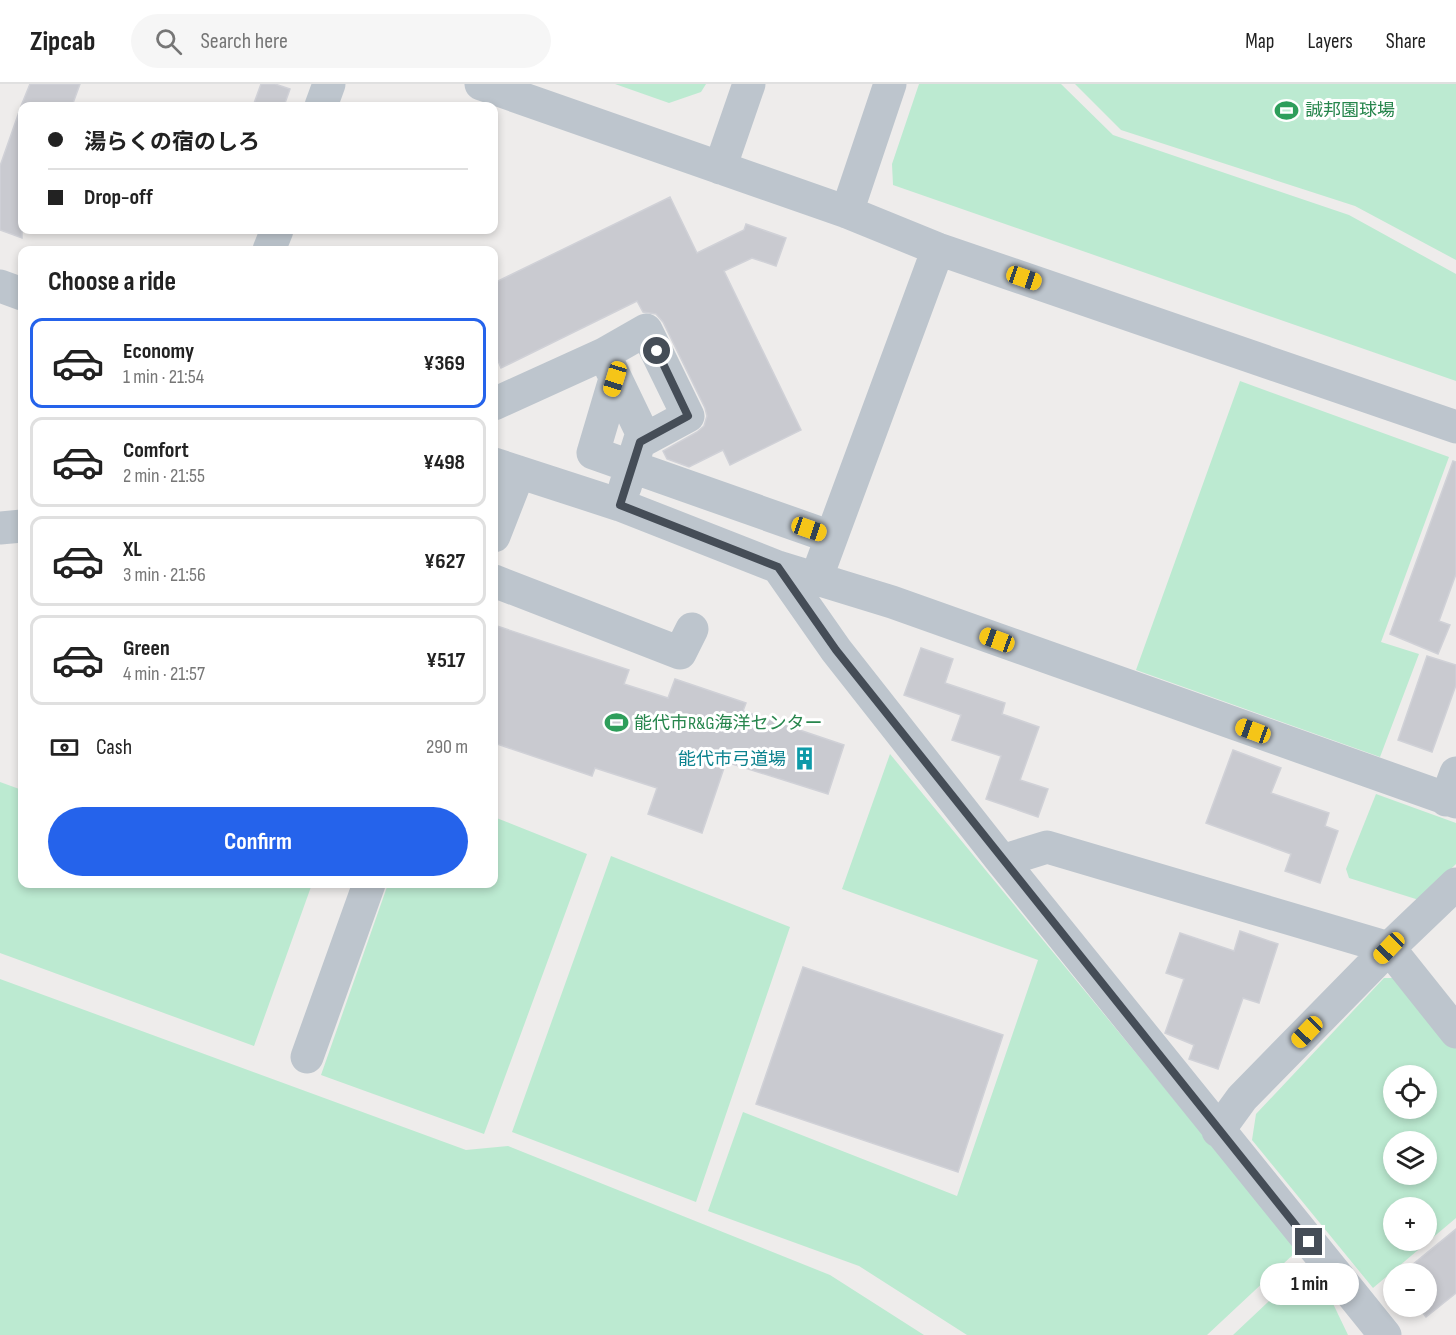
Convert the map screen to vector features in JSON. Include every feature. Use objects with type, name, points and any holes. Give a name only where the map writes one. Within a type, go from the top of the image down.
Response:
[{"type":"street","points":[[322,102],[328,84]]},
{"type":"street","points":[[481,84],[847,212],[938,249],[1456,428]]},
{"type":"street","points":[[720,168],[749,84]]},
{"type":"street","points":[[847,212],[890,84]]},
{"type":"street","points":[[816,579],[938,249]]},
{"type":"street","points":[[0,286],[18,293]]},
{"type":"street","points":[[498,403],[610,367],[646,330],[688,416],[636,454]]},
{"type":"street","points":[[610,367],[593,453],[636,454],[831,537]]},
{"type":"street","points":[[610,367],[642,433],[620,505]]},
{"type":"street","points":[[498,513],[506,468],[620,505],[778,567],[892,602],[1453,792]]},
{"type":"street","points":[[0,528],[18,526]]},
{"type":"street","points":[[778,567],[836,650],[1002,861],[1385,1335]]},
{"type":"street","points":[[498,583],[680,653],[692,629]]},
{"type":"street","points":[[1002,861],[1047,847],[1389,948],[1456,1032]]},
{"type":"street","points":[[1218,1131],[1242,1098],[1389,948],[1456,884]]},
{"type":"street","points":[[307,1057],[368,888]]},
{"type":"green space","points":[[615,84],[706,84],[701,92],[669,103]]},
{"type":"green space","points":[[919,84],[1061,84],[1113,135],[1349,215],[1456,274],[1456,381],[893,185],[892,164]]},
{"type":"green space","name":"誠邦園球場","points":[[1075,84],[1456,84],[1456,260],[1355,206],[1121,130]]},
{"type":"green space","points":[[1240,381],[1449,457],[1381,642],[1419,654],[1380,757],[1136,670]]},
{"type":"green space","points":[[890,754],[1298,1250],[1207,1335],[967,1335],[859,1266],[708,1211],[743,1112],[957,1196],[1038,960],[842,889]]},
{"type":"green space","points":[[0,782],[18,789],[18,888],[311,888],[254,1046],[0,953]]},
{"type":"green space","points":[[1376,794],[1456,823],[1456,864],[1419,900],[1349,878],[1346,869]]},
{"type":"green space","points":[[498,819],[587,854],[484,1134],[321,1075],[387,888],[498,888]]},
{"type":"green space","points":[[611,856],[790,927],[696,1202],[512,1132]]},
{"type":"green space","points":[[1384,978],[1406,978],[1456,1047],[1456,1218],[1437,1234],[1437,1197],[1383,1197],[1383,1251],[1417,1251],[1403,1263],[1383,1263],[1383,1280],[1373,1288],[1252,1140],[1256,1114]]},
{"type":"green space","points":[[0,979],[466,1150],[508,1146],[830,1275],[924,1335],[0,1335]]},
{"type":"green space","points":[[1300,1272],[1326,1289],[1348,1335],[1233,1335]]},
{"type":"building","points":[[30,84],[80,84],[73,102],[23,102]]},
{"type":"building","points":[[261,84],[275,84],[290,89],[285,102],[254,102]]},
{"type":"building","points":[[18,115],[18,234],[22,234],[22,238],[0,230],[0,166]]},
{"type":"building","points":[[670,197],[697,253],[744,230],[746,224],[786,238],[776,266],[752,258],[724,271],[801,430],[730,465],[723,450],[689,467],[667,459],[663,451],[697,432],[704,426],[707,416],[663,322],[656,314],[643,312],[637,301],[501,368],[498,361],[498,281]]},
{"type":"building","points":[[1453,461],[1456,462],[1456,574],[1439,621],[1450,625],[1438,654],[1390,634]]},
{"type":"building","name":"能代市R&G海洋センター","points":[[498,626],[629,670],[624,684],[668,698],[675,679],[746,703],[743,711],[844,745],[828,794],[726,762],[702,833],[648,814],[657,788],[595,768],[592,776],[498,744]]},
{"type":"building","points":[[921,648],[953,659],[945,683],[1005,703],[1002,714],[1039,727],[1020,780],[1048,789],[1038,817],[986,799],[1001,756],[952,740],[961,715],[904,695]]},
{"type":"building","points":[[1427,656],[1456,665],[1456,685],[1432,752],[1398,740]]},
{"type":"building","points":[[1233,750],[1281,768],[1271,793],[1329,813],[1325,826],[1338,831],[1320,883],[1285,871],[1291,854],[1206,823]]},
{"type":"building","points":[[1240,931],[1278,944],[1259,1003],[1243,998],[1218,1069],[1189,1059],[1194,1045],[1165,1033],[1184,979],[1166,973],[1180,933],[1234,951]]},
{"type":"building","points":[[803,967],[1003,1035],[958,1172],[756,1104]]},
{"type":"building","points":[[1456,1229],[1456,1293],[1437,1308],[1437,1263],[1414,1263],[1429,1251],[1437,1251],[1437,1245]]},
{"type":"place","name":"誠邦園球場","points":[[1287,110]]},
{"type":"place","name":"能代市R&G海洋センター","points":[[616,723]]},
{"type":"place","name":"能代市弓道場","points":[[804,759]]},
{"type":"route","points":[[657,351],[688,416],[640,442],[620,505],[778,567],[836,650],[1002,861],[1309,1242]]}]
